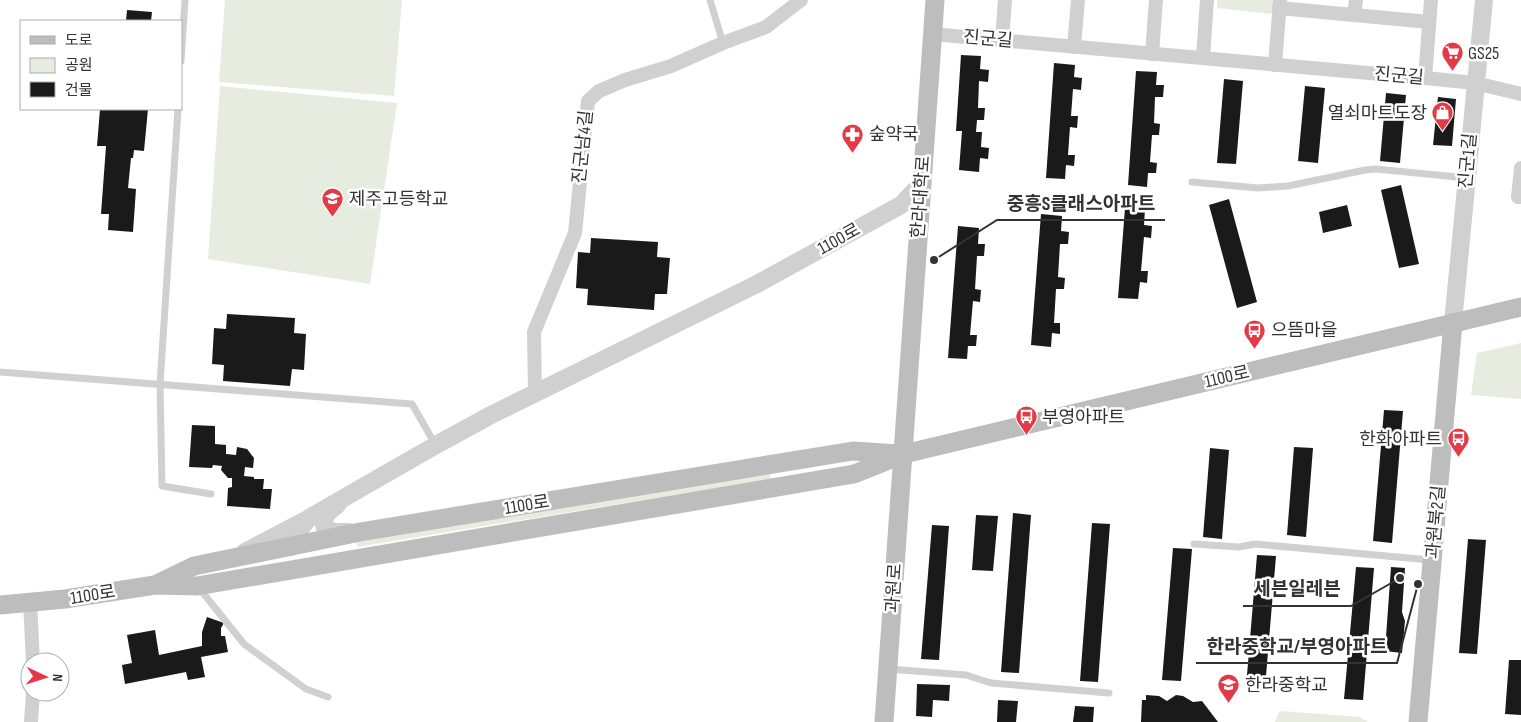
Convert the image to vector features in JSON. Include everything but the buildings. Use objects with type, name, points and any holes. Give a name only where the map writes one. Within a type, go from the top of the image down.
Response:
[{"type":"main road","name":"한라대학로","points":[[904,454],[935,0]]},
{"type":"main road","name":"1100로","points":[[0,605],[65,599],[155,585],[197,586],[854,474],[904,454],[1521,307]]},
{"type":"main road","name":"과원북2길","points":[[1418,722],[1453,323]]},
{"type":"main road","name":"1100로","points":[[155,585],[194,566],[360,532],[853,451],[904,454]]},
{"type":"main road","name":"과원로","points":[[884,722],[904,454]]},
{"type":"main road","points":[[291,547],[296,568]]},
{"type":"street","name":"진군남4길","points":[[535,394],[534,332],[575,233],[588,101],[599,91],[616,83],[671,66],[723,43],[766,27],[801,0]]},
{"type":"street","points":[[1002,40],[1005,0]]},
{"type":"street","points":[[1074,47],[1078,0]]},
{"type":"street","points":[[1152,54],[1156,0]]},
{"type":"street","points":[[1203,58],[1207,0]]},
{"type":"street","points":[[1354,15],[1356,0]]},
{"type":"street","points":[[1425,78],[1431,0]]},
{"type":"street","name":"진군1길","points":[[1453,323],[1484,0]]},
{"type":"street","points":[[1276,65],[1280,4],[1354,15],[1429,22]]},
{"type":"street","name":"진군길","points":[[932,34],[1425,78],[1475,84],[1521,94]]},
{"type":"street","points":[[1521,168],[1518,197],[1521,197]]},
{"type":"street","name":"1100로","points":[[351,493],[436,445],[535,394],[757,284],[902,204],[921,184]]},
{"type":"street","points":[[231,558],[264,543],[351,493]]},
{"type":"street","points":[[351,493],[327,513],[324,524],[328,530],[334,532],[360,532]]},
{"type":"street","points":[[291,547],[297,533],[309,518]]},
{"type":"street","points":[[30,602],[32,652]]},
{"type":"street","points":[[31,722],[32,702]]},
{"type":"lane","points":[[182,46],[185,0]]},
{"type":"lane","points":[[710,0],[723,43]]},
{"type":"lane","points":[[178,110],[160,384],[162,486],[211,494]]},
{"type":"lane","points":[[1192,182],[1258,188],[1288,186],[1376,169],[1467,178]]},
{"type":"lane","points":[[0,372],[412,404],[436,445]]},
{"type":"lane","points":[[1194,544],[1239,547],[1255,544],[1433,560]]},
{"type":"lane","points":[[197,586],[244,644],[306,689],[328,697]]},
{"type":"lane","points":[[888,669],[966,675],[991,683],[1109,693]]},
{"type":"green space","points":[[225,0],[402,0],[394,96],[219,82]]},
{"type":"green space","points":[[1217,0],[1274,0],[1272,14],[1217,8]]},
{"type":"green space","points":[[220,86],[397,103],[370,284],[208,259]]},
{"type":"green space","points":[[1521,343],[1521,399],[1471,395],[1477,353]]},
{"type":"green space","points":[[770,473],[771,479],[357,547],[356,541]]},
{"type":"green space","points":[[1281,711],[1359,717],[1368,722],[1275,722]]},
{"type":"place","name":"GS25","points":[[1452,72]]},
{"type":"place","name":"열쇠마트도장","points":[[1443,132]]},
{"type":"place","name":"숲약국","points":[[853,153]]},
{"type":"place","name":"제주고등학교","points":[[333,218]]},
{"type":"place","name":"중흥S클래스아파트","points":[[934,260]]},
{"type":"place","name":"으뜸마을","points":[[1255,349]]},
{"type":"place","name":"부영아파트","points":[[1026,436]]},
{"type":"place","name":"한화아파트","points":[[1458,458]]},
{"type":"place","name":"세븐일레븐","points":[[1400,578]]},
{"type":"place","name":"한라중학교/부영아파트","points":[[1418,584]]},
{"type":"place","name":"한라중학교","points":[[1229,704]]}]
